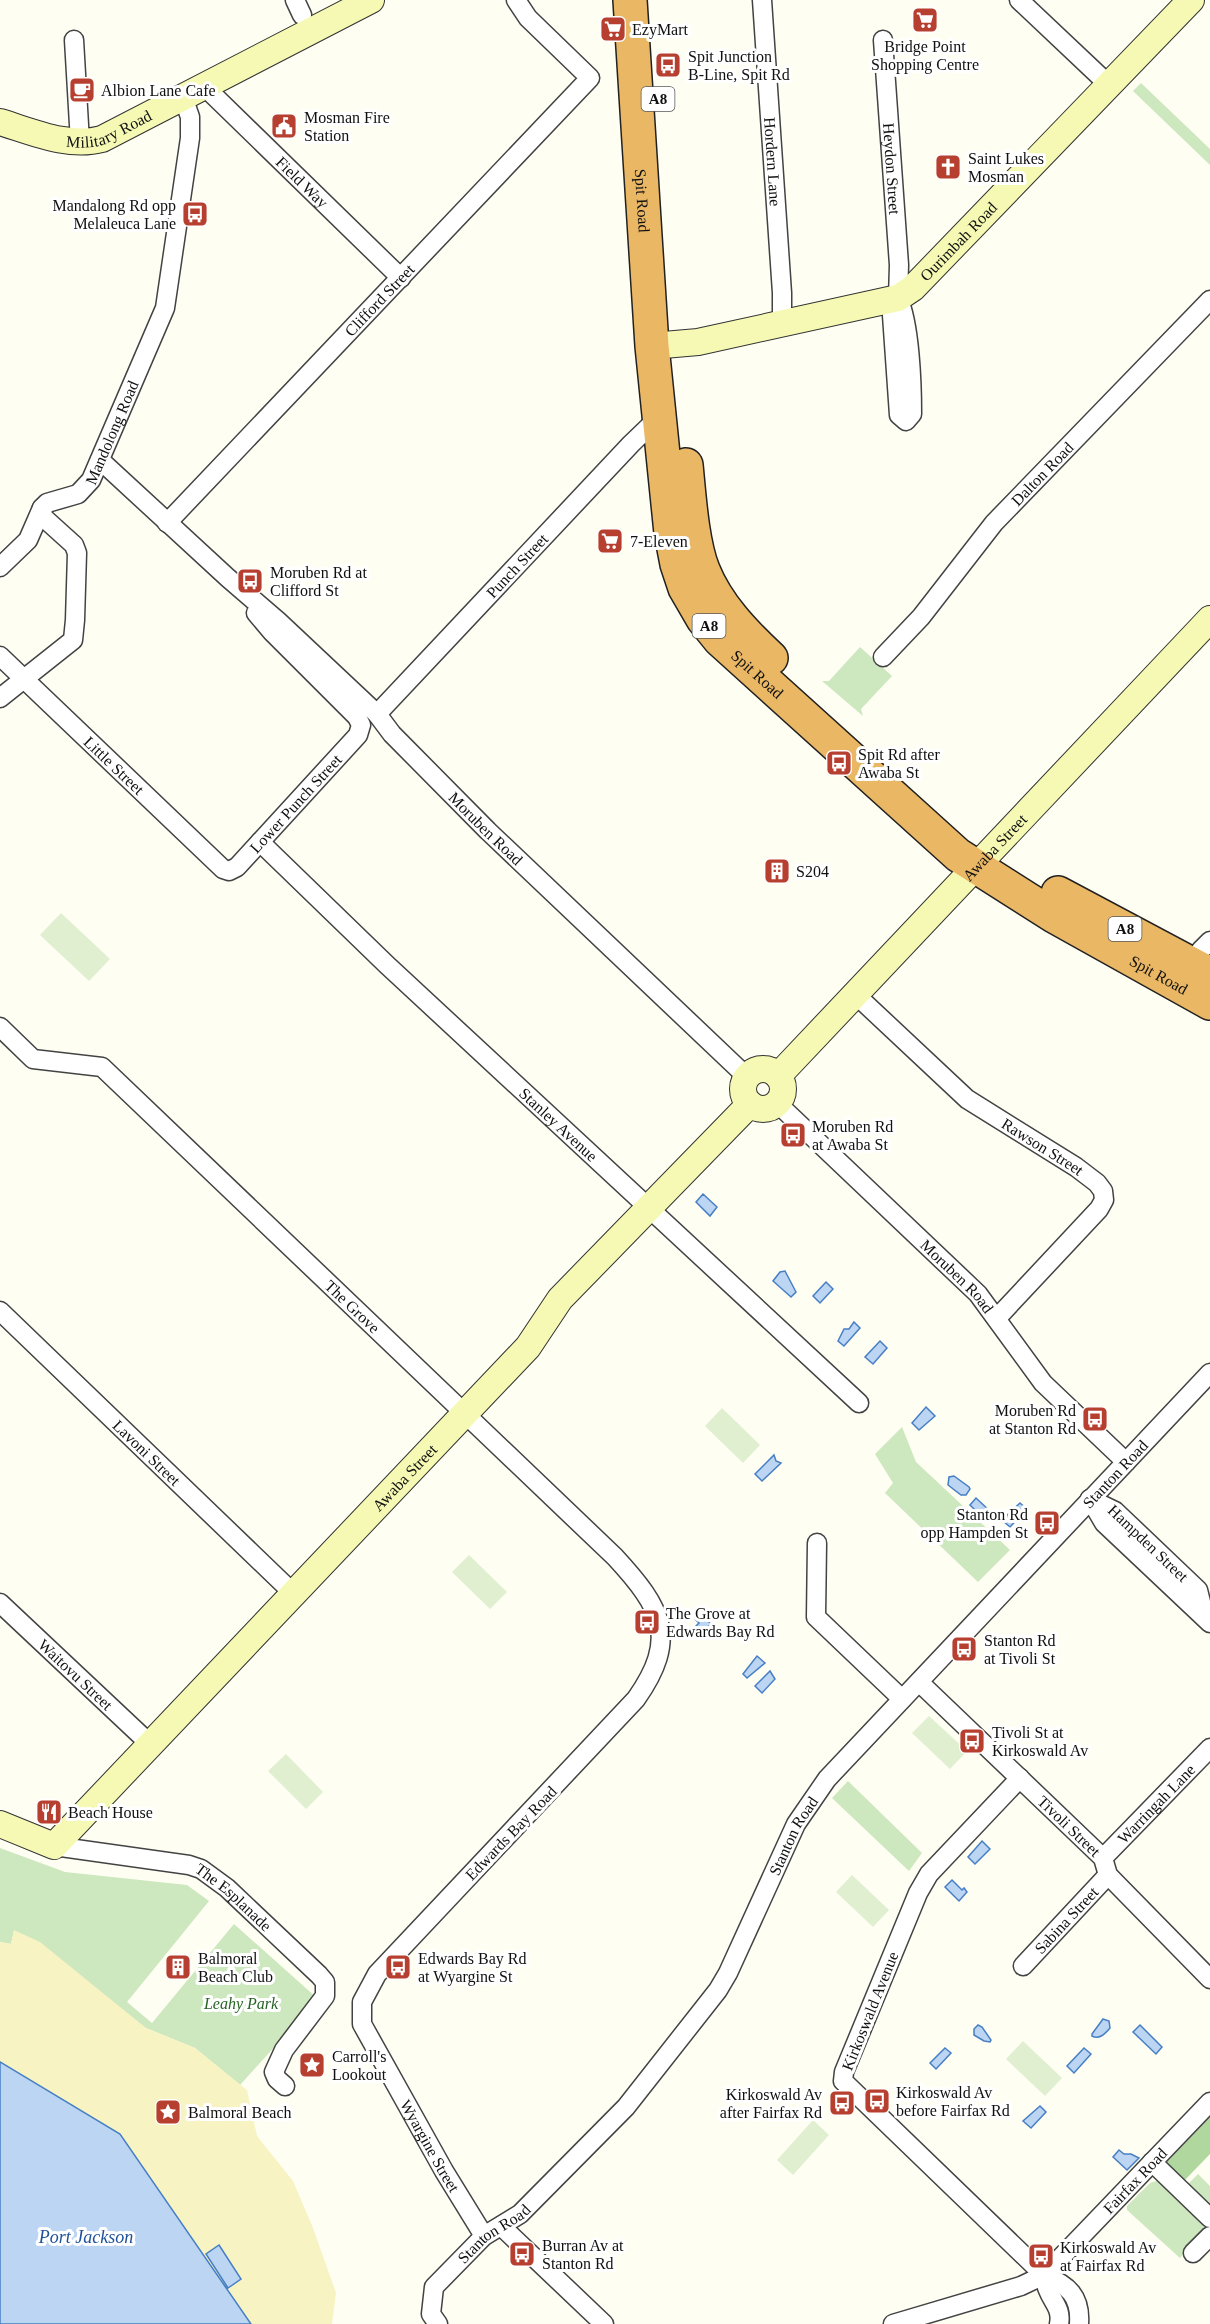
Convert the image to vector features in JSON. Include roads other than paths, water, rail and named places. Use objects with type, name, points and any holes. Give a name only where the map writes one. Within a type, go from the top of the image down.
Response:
[{"type":"highway","name":"Spit Road","points":[[630,0],[663,345],[698,551],[702,569],[720,603],[750,639],[982,859],[1054,916],[1198,966],[1210,1003]]},
{"type":"highway","name":"Spit Road","points":[[650,0],[654,32],[663,345],[658,418],[670,533],[685,588],[703,619],[720,640],[942,840],[982,859]]},
{"type":"street","name":"Military Road","points":[[0,122],[64,141],[80,142],[102,139],[371,0]]},
{"type":"street","name":"Clifford Street","points":[[167,523],[590,78],[528,18],[516,0]]},
{"type":"street","name":"Hordern Lane","points":[[762,0],[782,322]]},
{"type":"street","points":[[1019,0],[1109,85]]},
{"type":"street","name":"Ourimbah Road","points":[[663,345],[698,342],[782,322],[885,302],[913,288],[1191,0]]},
{"type":"street","points":[[74,40],[80,142]]},
{"type":"street","name":"Heydon Street","points":[[883,40],[899,265],[898,297],[892,315],[899,415],[906,421],[912,414],[912,399],[905,312],[898,297]]},
{"type":"street","name":"Field Way","points":[[194,92],[401,278]]},
{"type":"street","name":"Mandolong Road","points":[[42,508],[47,503],[73,497],[84,490],[95,474],[165,308],[190,138],[190,117],[194,92]]},
{"type":"street","name":"Dalton Road","points":[[883,657],[921,617],[994,523],[1210,300]]},
{"type":"street","name":"Punch Street","points":[[376,714],[623,452],[658,418]]},
{"type":"street","name":"Moruben Road","points":[[100,460],[278,621],[376,714],[392,734],[488,831],[747,1077]]},
{"type":"street","points":[[0,567],[28,540],[42,508]]},
{"type":"street","points":[[0,698],[68,645],[75,633],[77,553],[74,545],[43,517],[42,508]]},
{"type":"street","name":"Moruben Road","points":[[228,578],[272,632],[357,717],[361,725],[358,735]]},
{"type":"street","name":"Awaba Street","points":[[778,1076],[1210,619]]},
{"type":"street","name":"Little Street","points":[[0,656],[223,870],[229,871]]},
{"type":"street","name":"Lower Punch Street","points":[[229,871],[237,867],[358,735]]},
{"type":"street","name":"Stanley Avenue","points":[[260,842],[387,965],[634,1196],[650,1207],[860,1403]]},
{"type":"street","name":"Rawson Street","points":[[855,994],[967,1099],[1076,1167],[1097,1183],[1103,1191],[1104,1200],[1099,1209],[997,1317]]},
{"type":"street","name":"The Grove","points":[[0,1028],[33,1059],[102,1067],[465,1413],[634,1578],[654,1610],[661,1631],[661,1640]]},
{"type":"street","points":[[760,1069],[773,1071],[783,1086],[783,1092],[777,1103],[766,1109],[759,1109],[750,1104],[743,1095],[742,1088],[747,1077],[760,1069]]},
{"type":"street","name":"Moruben Road","points":[[777,1103],[978,1294],[1043,1383],[1126,1462]]},
{"type":"street","name":"Awaba Street","points":[[54,1846],[528,1347],[560,1299],[750,1104]]},
{"type":"street","name":"Lavoni Street","points":[[0,1311],[294,1594]]},
{"type":"street","name":"Stanton Road","points":[[438,2324],[431,2314],[434,2287],[484,2236],[520,2214],[626,2107],[718,1989],[728,1973],[796,1824],[827,1779],[1210,1373]]},
{"type":"street","name":"Hampden Street","points":[[1090,1499],[1115,1511],[1198,1590],[1208,1620]]},
{"type":"street","points":[[817,1543],[816,1617],[902,1699]]},
{"type":"street","name":"Waitovu Street","points":[[0,1603],[150,1744]]},
{"type":"street","name":"Edwards Bay Road","points":[[362,2024],[362,2002],[376,1974],[626,1711],[646,1685],[657,1665],[661,1640]]},
{"type":"street","name":"Tivoli Street","points":[[919,1682],[1020,1778],[1210,1979]]},
{"type":"street","name":"Warringah Lane","points":[[1105,1866],[1210,1748]]},
{"type":"street","name":"Kirkoswald Avenue","points":[[1020,1778],[929,1874],[918,1893],[844,2072],[843,2081],[1044,2275],[1059,2281],[1078,2302],[1079,2324]]},
{"type":"street","name":"The Esplanade","points":[[0,1824],[54,1846],[189,1865],[201,1869],[227,1888],[325,1982],[325,1996],[284,2050],[274,2072],[277,2079],[285,2086]]},
{"type":"street","name":"Sabina Street","points":[[1023,1966],[1105,1866]]},
{"type":"street","name":"Wyargine Street","points":[[362,2024],[444,2171],[484,2236]]},
{"type":"street","name":"Fairfax Road","points":[[893,2324],[1021,2286],[1044,2275],[1210,2102]]},
{"type":"street","points":[[1152,2163],[1210,2218]]},
{"type":"street","points":[[501,2226],[604,2324]]},
{"type":"street","points":[[1193,2253],[1210,2236]]},
{"type":"street","name":"Kirkoswald Avenue","points":[[1044,2275],[1048,2291],[1057,2304],[1059,2324]]},
{"type":"water","points":[[703,1194],[717,1207],[710,1216],[696,1202]]},
{"type":"water","points":[[785,1271],[796,1292],[791,1297],[773,1281],[780,1272]]},
{"type":"water","points":[[826,1282],[833,1289],[820,1303],[813,1296]]},
{"type":"water","points":[[854,1322],[860,1328],[844,1346],[838,1341],[844,1329],[849,1329]]},
{"type":"water","points":[[880,1341],[887,1348],[873,1364],[865,1357]]},
{"type":"water","points":[[926,1407],[935,1416],[919,1430],[912,1423]]},
{"type":"water","points":[[774,1455],[776,1461],[781,1463],[762,1481],[755,1474]]},
{"type":"water","points":[[954,1476],[969,1487],[966,1495],[961,1495],[948,1485],[949,1477]]},
{"type":"water","points":[[976,1498],[993,1514],[986,1521],[970,1505]]},
{"type":"water","points":[[1020,1503],[1027,1509],[1010,1527],[1002,1520]]},
{"type":"water","points":[[696,1620],[707,1620],[711,1624],[697,1638],[690,1632],[699,1623]]},
{"type":"water","points":[[757,1656],[765,1663],[747,1678],[743,1674]]},
{"type":"water","points":[[770,1671],[775,1679],[762,1693],[755,1686]]},
{"type":"water","points":[[982,1841],[990,1849],[975,1864],[968,1857]]},
{"type":"water","points":[[952,1880],[967,1892],[959,1901],[945,1887]]},
{"type":"water","points":[[1103,2019],[1109,2021],[1110,2028],[1099,2037],[1092,2036],[1092,2034]]},
{"type":"water","points":[[978,2025],[982,2027],[991,2040],[990,2042],[974,2035],[974,2029]]},
{"type":"water","points":[[1140,2025],[1162,2047],[1156,2054],[1133,2032]]},
{"type":"water","points":[[945,2048],[951,2053],[936,2069],[930,2063]]},
{"type":"water","points":[[1084,2048],[1091,2054],[1074,2073],[1067,2066]]},
{"type":"water","name":"Port Jackson","points":[[0,2062],[120,2134],[251,2324],[0,2324]]},
{"type":"water","points":[[1040,2106],[1046,2112],[1031,2128],[1023,2121]]},
{"type":"water","points":[[1119,2150],[1124,2154],[1131,2154],[1139,2158],[1127,2170],[1113,2157]]},
{"type":"water","points":[[219,2245],[241,2279],[228,2288],[206,2254]]},
{"type":"place","name":"Bridge Point Shopping Centre","points":[[925,20]]},
{"type":"place","name":"EzyMart","points":[[613,29]]},
{"type":"place","name":"Spit Junction B-Line, Spit Rd","points":[[668,65]]},
{"type":"place","name":"Albion Lane Cafe","points":[[82,90]]},
{"type":"place","name":"Mosman Fire Station","points":[[284,126]]},
{"type":"place","name":"Saint Lukes Mosman","points":[[948,167]]},
{"type":"place","name":"Mandalong Rd opp Melaleuca Lane","points":[[195,214]]},
{"type":"place","name":"7-Eleven","points":[[610,541]]},
{"type":"place","name":"Moruben Rd at Clifford St","points":[[250,581]]},
{"type":"place","name":"Spit Rd after Awaba St","points":[[839,763]]},
{"type":"place","name":"S204","points":[[777,871]]},
{"type":"place","name":"Moruben Rd at Awaba St","points":[[793,1135]]},
{"type":"place","name":"Moruben Rd at Stanton Rd","points":[[1095,1419]]},
{"type":"place","name":"Stanton Rd opp Hampden St","points":[[1047,1523]]},
{"type":"place","name":"The Grove at Edwards Bay Rd","points":[[647,1622]]},
{"type":"place","name":"Stanton Rd at Tivoli St","points":[[964,1649]]},
{"type":"place","name":"Tivoli St at Kirkoswald Av","points":[[972,1741]]},
{"type":"place","name":"Beach House","points":[[49,1812]]},
{"type":"place","name":"Balmoral Beach Club","points":[[178,1967]]},
{"type":"place","name":"Edwards Bay Rd at Wyargine St","points":[[398,1967]]},
{"type":"place","name":"Carroll's Lookout","points":[[312,2065]]},
{"type":"place","name":"Kirkoswald Av before Fairfax Rd","points":[[877,2101]]},
{"type":"place","name":"Kirkoswald Av after Fairfax Rd","points":[[842,2103]]},
{"type":"place","name":"Balmoral Beach","points":[[168,2112]]},
{"type":"place","name":"Burran Av at Stanton Rd","points":[[522,2254]]},
{"type":"place","name":"Kirkoswald Av at Fairfax Rd","points":[[1041,2256]]},
{"type":"park label","name":"Leahy Park","points":[[241,2003]]}]
